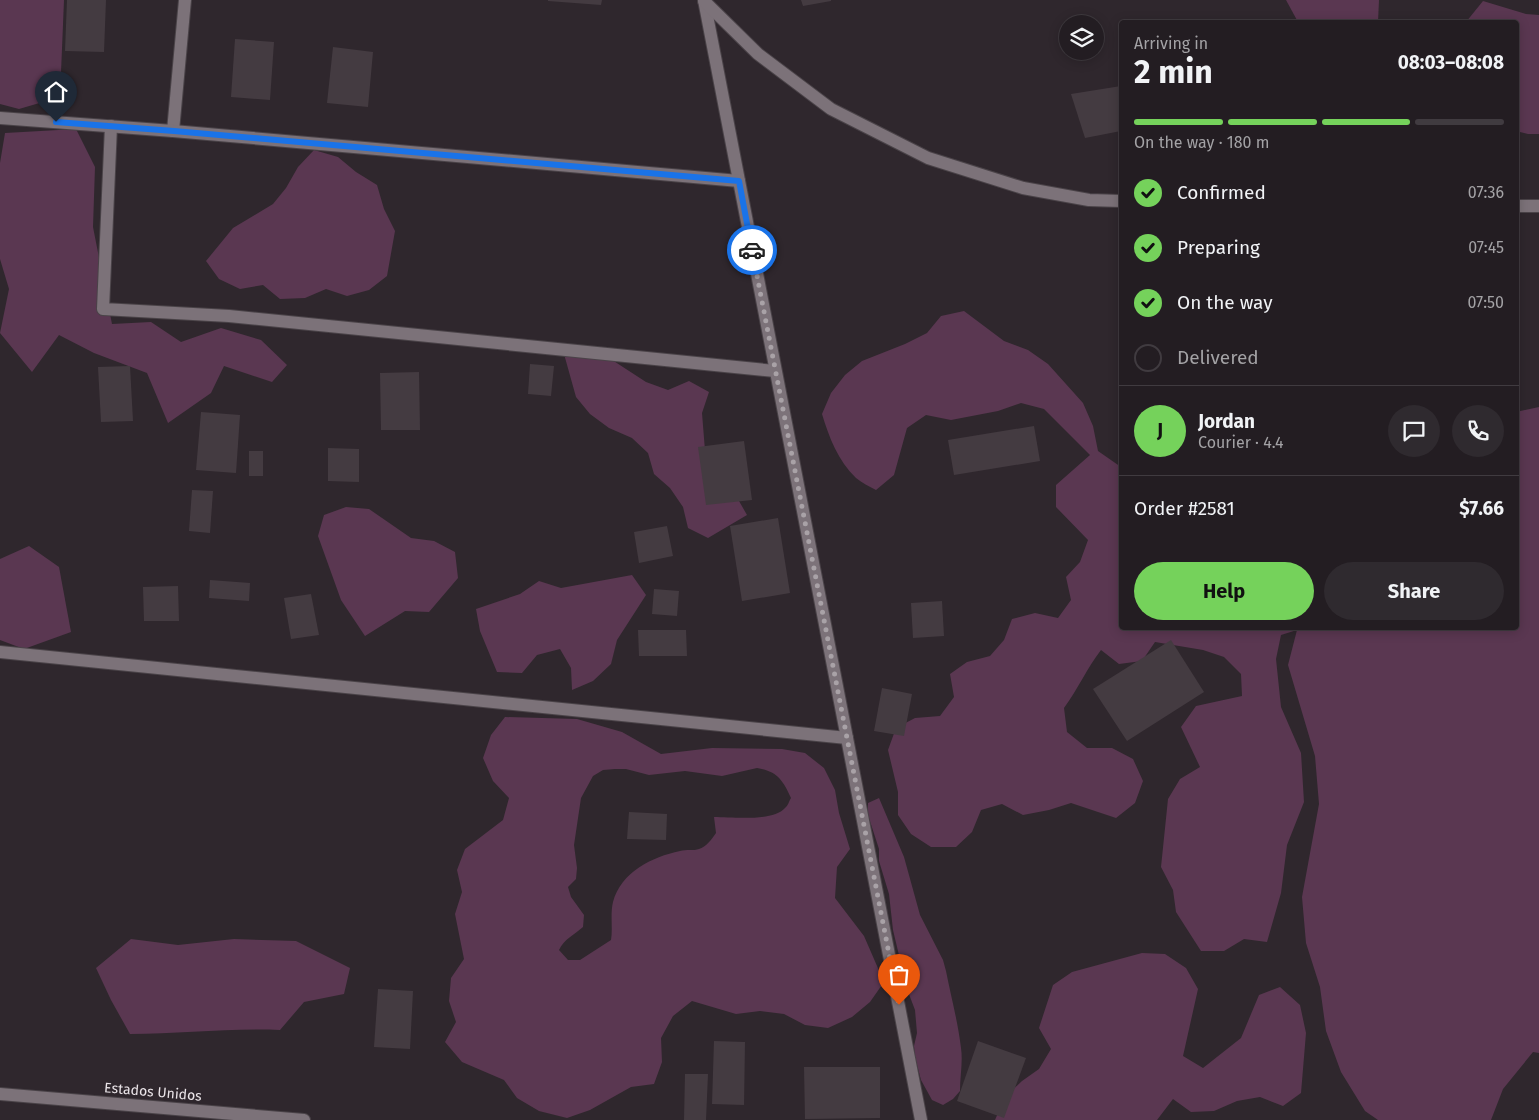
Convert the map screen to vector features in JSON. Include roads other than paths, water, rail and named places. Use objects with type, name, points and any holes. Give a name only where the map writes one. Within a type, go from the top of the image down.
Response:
[{"type":"street","points":[[174,131],[185,0]]},
{"type":"street","points":[[703,0],[921,1120]]},
{"type":"street","points":[[703,0],[758,54],[831,109],[928,158],[1023,188],[1090,200],[1119,201]]},
{"type":"street","points":[[0,118],[174,131],[739,181]]},
{"type":"street","points":[[111,126],[103,309],[229,316],[775,371]]},
{"type":"street","points":[[1519,206],[1539,206]]},
{"type":"street","points":[[0,652],[846,738]]},
{"type":"street","name":"Estados Unidos","points":[[0,1094],[304,1120]]}]
